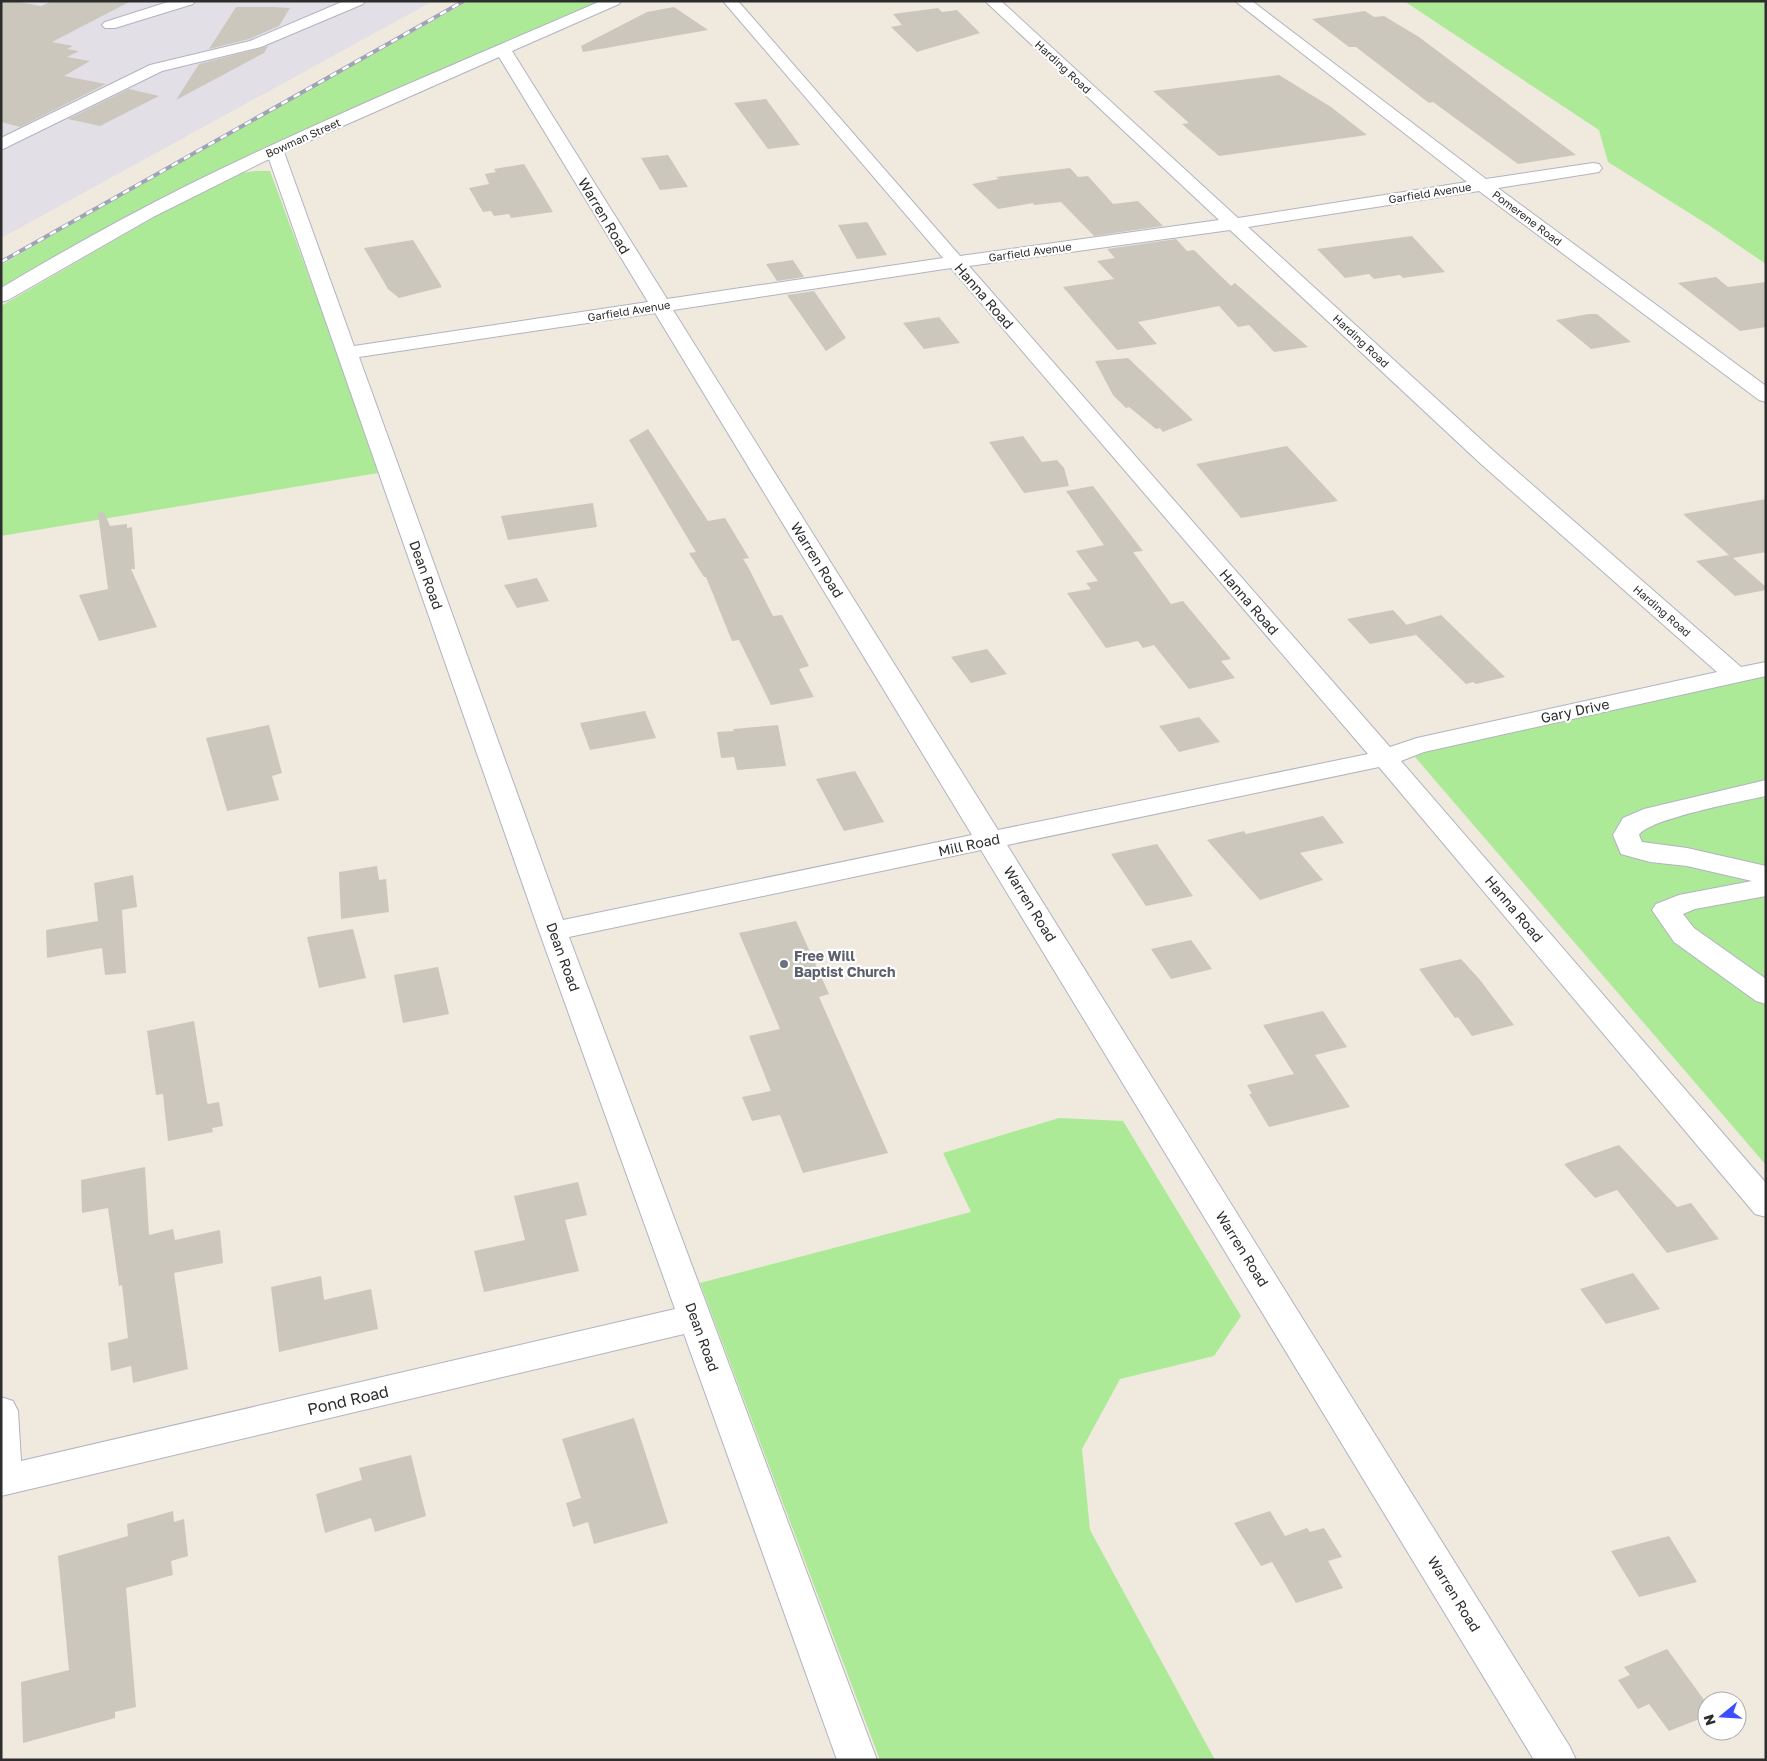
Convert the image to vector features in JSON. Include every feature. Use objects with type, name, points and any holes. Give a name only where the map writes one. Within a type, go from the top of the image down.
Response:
[{"type":"street","points":[[110,25],[188,1]]},
{"type":"street","points":[[1,145],[156,68],[255,44],[358,1]]},
{"type":"street","name":"Bowman Street","points":[[1,296],[154,210],[275,151],[614,1]]},
{"type":"street","name":"Hanna Road","points":[[730,1],[1384,758],[1766,1205]]},
{"type":"street","name":"Harding Road","points":[[992,1],[1489,459],[1735,675]]},
{"type":"street","name":"Pomerene Road","points":[[1242,1],[1482,185],[1766,396]]},
{"type":"street","name":"Warren Road","points":[[502,50],[991,840],[1556,1760]]},
{"type":"street","name":"Dean Road","points":[[275,151],[553,931],[857,1760]]},
{"type":"street","name":"Garfield Avenue","points":[[347,353],[955,262],[1233,224],[1593,168]]},
{"type":"street","name":"Gary Drive","points":[[1384,758],[1417,746],[1766,668]]},
{"type":"street","name":"Mill Road","points":[[553,931],[1384,758]]},
{"type":"street","points":[[1766,788],[1653,815],[1632,824],[1626,835],[1631,848],[1650,853],[1687,857],[1766,875]]},
{"type":"street","points":[[1766,887],[1689,901],[1666,910],[1684,935],[1766,994]]},
{"type":"street","name":"Pond Road","points":[[2,1480],[695,1318]]},
{"type":"street","points":[[1,1411],[2,1480]]},
{"type":"shaded area","points":[[1,1],[433,1],[1,238]]},
{"type":"green space","points":[[469,1],[600,1],[261,150],[182,187],[1,288],[1,265],[183,159]]},
{"type":"green space","points":[[1404,1],[1766,1],[1766,264],[1710,226],[1608,162],[1599,130]]},
{"type":"green space","points":[[270,171],[339,358],[378,473],[1,536],[1,306],[170,208],[241,173]]},
{"type":"green space","points":[[1766,675],[1766,1165],[1415,757],[1427,750]]},
{"type":"green space","points":[[1059,1118],[1123,1121],[1241,1316],[1214,1356],[1120,1379],[1082,1449],[1090,1530],[1215,1760],[880,1760],[700,1283],[971,1212],[943,1153]]},
{"type":"building","points":[[1,1],[14,1],[41,6],[52,1],[131,1],[52,42],[73,46],[67,49],[79,51],[67,57],[90,61],[64,76],[106,84],[20,127],[1,122]]},
{"type":"building","points":[[236,7],[290,8],[279,26],[249,39],[209,49]]},
{"type":"building","points":[[674,7],[708,30],[583,52],[581,46],[647,12]]},
{"type":"building","points":[[938,8],[942,12],[957,10],[980,33],[917,52],[891,27],[902,25],[893,14]]},
{"type":"building","points":[[1365,11],[1374,17],[1384,16],[1419,37],[1576,155],[1518,164],[1433,102],[1429,103],[1356,47],[1349,47],[1312,19]]},
{"type":"building","points":[[268,46],[264,53],[176,100],[199,64]]},
{"type":"building","points":[[1279,75],[1331,107],[1367,135],[1219,156],[1182,124],[1189,123],[1153,91]]},
{"type":"building","points":[[129,89],[159,96],[100,126],[68,119]]},
{"type":"building","points":[[766,99],[800,145],[768,149],[734,103]]},
{"type":"building","points":[[668,155],[688,187],[660,190],[641,158]]},
{"type":"building","points":[[524,164],[553,212],[511,218],[509,214],[494,216],[491,211],[483,212],[469,188],[489,184],[485,174],[496,172],[494,169]]},
{"type":"building","points":[[1070,168],[1078,177],[1088,176],[1113,204],[1138,201],[1163,226],[1094,236],[1061,202],[1034,205],[1033,203],[998,209],[972,184],[999,179],[996,177]]},
{"type":"building","points":[[867,222],[887,255],[857,259],[838,225]]},
{"type":"building","points":[[1412,236],[1445,272],[1403,278],[1400,275],[1374,279],[1369,274],[1345,278],[1317,249]]},
{"type":"building","points":[[1176,239],[1187,251],[1194,250],[1231,286],[1235,283],[1308,347],[1274,352],[1249,325],[1238,327],[1219,306],[1138,322],[1157,344],[1117,350],[1063,287],[1114,279],[1097,261],[1115,258],[1107,249]]},
{"type":"building","points":[[413,240],[442,287],[399,298],[388,289],[364,248]]},
{"type":"building","points":[[793,260],[804,277],[777,281],[766,264]]},
{"type":"building","points":[[1716,277],[1728,287],[1766,282],[1766,327],[1740,331],[1678,283]]},
{"type":"building","points":[[814,291],[846,338],[826,351],[787,295]]},
{"type":"building","points":[[1597,314],[1631,342],[1591,349],[1556,320]]},
{"type":"building","points":[[939,317],[960,343],[924,349],[903,323]]},
{"type":"building","points":[[1128,358],[1193,420],[1163,432],[1160,428],[1156,429],[1129,407],[1126,408],[1113,395],[1095,361]]},
{"type":"building","points":[[648,429],[708,521],[725,518],[749,558],[743,559],[773,616],[782,615],[809,666],[799,669],[814,697],[771,705],[739,640],[732,641],[706,577],[704,577],[689,553],[696,552],[629,440]]},
{"type":"building","points":[[1023,436],[1042,462],[1057,460],[1064,468],[1069,486],[1024,493],[989,442]]},
{"type":"building","points":[[1287,446],[1338,501],[1241,518],[1196,464]]},
{"type":"building","points":[[1093,486],[1143,551],[1133,552],[1171,604],[1183,601],[1231,659],[1221,661],[1235,678],[1189,689],[1154,645],[1143,648],[1138,641],[1106,648],[1067,593],[1091,589],[1086,583],[1098,581],[1076,551],[1104,545],[1066,491]]},
{"type":"building","points":[[1766,499],[1766,552],[1733,558],[1766,587],[1766,590],[1735,596],[1696,561],[1729,555],[1683,514]]},
{"type":"building","points":[[593,503],[597,527],[508,540],[501,516]]},
{"type":"building","points":[[104,512],[110,526],[127,524],[127,528],[132,527],[135,569],[131,569],[157,627],[99,641],[79,595],[108,589],[98,513]]},
{"type":"building","points":[[537,578],[549,601],[517,608],[504,585]]},
{"type":"building","points":[[1393,610],[1416,635],[1370,644],[1347,619]]},
{"type":"building","points":[[1441,615],[1505,677],[1476,684],[1473,682],[1466,684],[1406,625]]},
{"type":"building","points":[[987,649],[1007,674],[971,683],[951,657]]},
{"type":"building","points":[[645,711],[656,738],[590,750],[580,723]]},
{"type":"building","points":[[1199,717],[1220,742],[1179,752],[1159,726]]},
{"type":"building","points":[[269,725],[282,773],[272,776],[279,800],[227,811],[206,738]]},
{"type":"building","points":[[778,725],[786,766],[737,770],[734,757],[721,758],[717,732]]},
{"type":"building","points":[[855,771],[884,822],[844,831],[816,779]]},
{"type":"building","points":[[1323,816],[1344,843],[1300,853],[1323,880],[1260,900],[1207,840],[1244,831],[1246,834]]},
{"type":"building","points":[[1157,844],[1193,896],[1146,906],[1111,854]]},
{"type":"building","points":[[377,866],[379,880],[386,879],[389,912],[341,919],[339,872]]},
{"type":"building","points":[[133,875],[137,907],[122,910],[126,973],[105,975],[102,948],[47,958],[46,930],[98,921],[94,883]]},
{"type":"building","points":[[796,921],[829,994],[819,997],[888,1153],[803,1173],[780,1115],[752,1121],[742,1097],[771,1091],[749,1036],[780,1029],[739,933]]},
{"type":"building","points":[[353,929],[366,978],[319,988],[307,937]]},
{"type":"building","points":[[1191,940],[1212,969],[1171,979],[1151,949]]},
{"type":"building","points":[[1461,959],[1480,980],[1514,1025],[1472,1036],[1458,1017],[1455,1018],[1419,969]]},
{"type":"building","points":[[438,967],[449,1014],[403,1023],[394,975]]},
{"type":"building","points":[[1323,1011],[1347,1047],[1315,1055],[1350,1107],[1269,1127],[1249,1094],[1252,1094],[1247,1085],[1294,1074],[1263,1025]]},
{"type":"building","points":[[194,1021],[207,1102],[208,1104],[219,1102],[223,1126],[212,1128],[213,1132],[168,1141],[163,1094],[156,1095],[147,1031]]},
{"type":"building","points":[[1619,1145],[1677,1207],[1691,1203],[1719,1239],[1667,1253],[1617,1190],[1595,1198],[1564,1164]]},
{"type":"building","points":[[145,1167],[149,1235],[173,1229],[175,1240],[220,1230],[223,1263],[174,1273],[188,1369],[133,1383],[131,1366],[111,1371],[108,1343],[128,1338],[122,1285],[119,1286],[108,1208],[82,1213],[81,1180]]},
{"type":"building","points":[[578,1182],[587,1215],[565,1220],[579,1271],[484,1292],[474,1251],[525,1240],[514,1196]]},
{"type":"building","points":[[1633,1273],[1660,1309],[1606,1324],[1580,1289]]},
{"type":"building","points":[[321,1276],[324,1300],[371,1289],[378,1329],[279,1352],[271,1287]]},
{"type":"building","points":[[634,1418],[668,1523],[594,1544],[588,1522],[573,1527],[566,1503],[581,1498],[562,1439]]},
{"type":"building","points":[[411,1455],[426,1516],[375,1532],[371,1518],[325,1533],[316,1494],[362,1480],[359,1468]]},
{"type":"building","points":[[173,1511],[174,1522],[184,1519],[188,1556],[171,1561],[173,1575],[126,1588],[136,1707],[115,1712],[115,1718],[23,1743],[21,1682],[69,1670],[58,1556],[128,1536],[127,1524]]},
{"type":"building","points":[[1270,1511],[1285,1536],[1307,1528],[1310,1532],[1324,1528],[1342,1557],[1328,1561],[1343,1588],[1296,1603],[1272,1562],[1261,1566],[1234,1523]]},
{"type":"building","points":[[1669,1536],[1697,1582],[1639,1597],[1611,1551]]},
{"type":"building","points":[[1667,1649],[1698,1691],[1697,1720],[1669,1731],[1649,1704],[1638,1709],[1618,1680],[1630,1675],[1624,1667]]},
{"type":"railway","points":[[1,262],[464,1]]},
{"type":"place","name":"Free Will Baptist Church","points":[[784,964]]}]
